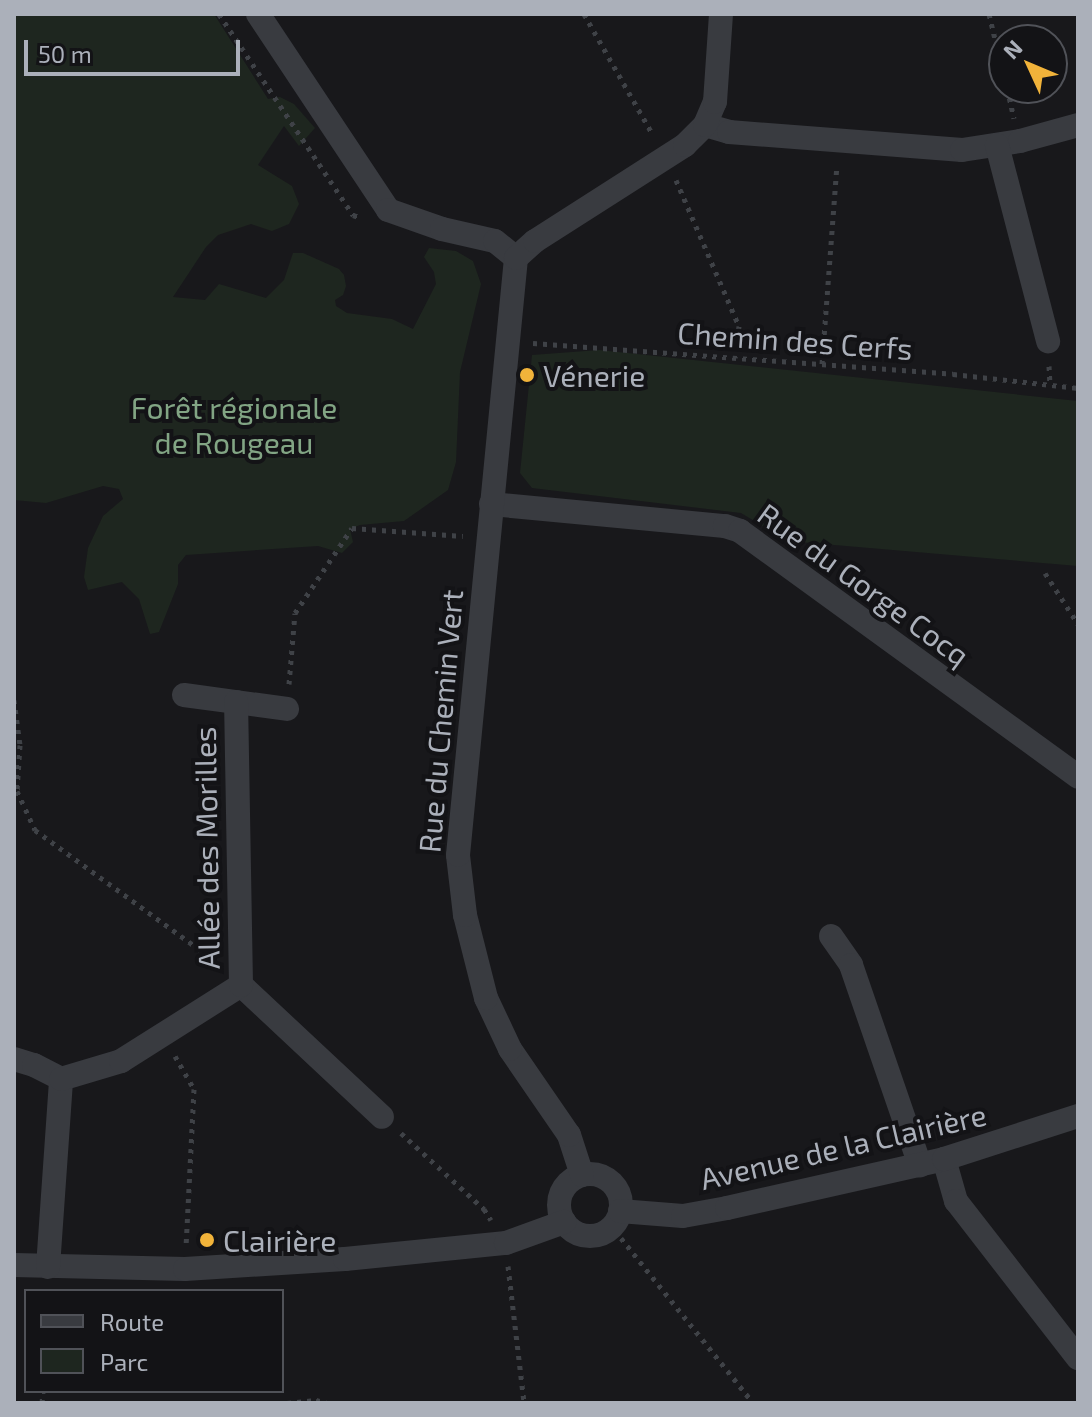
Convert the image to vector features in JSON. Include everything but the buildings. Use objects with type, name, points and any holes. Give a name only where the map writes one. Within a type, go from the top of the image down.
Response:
[{"type":"street","points":[[258,14],[388,210],[442,229],[495,241],[516,258],[535,241],[685,145],[705,125],[715,102],[721,14]]},
{"type":"street","points":[[705,125],[729,132],[962,150],[1076,133]]},
{"type":"street","points":[[997,145],[1048,341]]},
{"type":"street","name":"Rue du Chemin Vert","points":[[516,258],[458,855],[465,915],[486,998],[510,1049],[569,1135],[582,1175]]},
{"type":"street","name":"Rue du Gorge Cocq","points":[[491,504],[725,526],[740,531],[1078,777]]},
{"type":"street","name":"Allée des Morilles","points":[[184,695],[287,709]]},
{"type":"street","name":"Allée des Morilles","points":[[61,1079],[121,1061],[241,985],[236,702]]},
{"type":"street","points":[[831,936],[851,965],[920,1165]]},
{"type":"street","points":[[241,985],[382,1117]]},
{"type":"street","points":[[14,1059],[61,1079],[48,1267]]},
{"type":"street","name":"Avenue de la Clairière","points":[[616,1219],[683,1216],[920,1165],[1078,1116]]},
{"type":"street","points":[[944,1159],[956,1201],[1078,1358]]},
{"type":"street","points":[[592,1174],[611,1182],[617,1191],[616,1219],[592,1236],[581,1235],[564,1222],[560,1213],[561,1194],[573,1179],[582,1175],[592,1174]]},
{"type":"street","points":[[14,1265],[185,1269],[345,1259],[506,1243],[564,1222]]},
{"type":"path","points":[[219,14],[353,215],[371,220],[388,210]]},
{"type":"path","points":[[584,14],[665,156],[739,326],[735,358]]},
{"type":"path","points":[[822,364],[839,139]]},
{"type":"path","name":"Chemin des Cerfs","points":[[508,341],[822,364],[1078,388]]},
{"type":"path","points":[[287,709],[295,613],[352,528],[488,538]]},
{"type":"path","points":[[1045,573],[1078,624]]},
{"type":"path","points":[[14,700],[20,745],[17,791],[35,830],[215,961],[241,985]]},
{"type":"path","points":[[163,1034],[194,1089],[185,1269]]},
{"type":"path","points":[[382,1117],[484,1209],[506,1243],[524,1403]]},
{"type":"path","points":[[616,1219],[632,1249],[753,1403]]},
{"type":"path","points":[[287,1403],[327,1403]]},
{"type":"green space","name":"Forêt régionale de Rougeau","points":[[14,14],[214,14],[268,99],[280,97],[294,104],[315,128],[299,146],[284,126],[258,165],[292,186],[299,204],[289,224],[272,231],[251,224],[218,235],[206,247],[173,297],[205,300],[219,284],[266,298],[284,280],[293,253],[303,253],[339,269],[344,275],[346,286],[343,295],[335,300],[336,306],[347,313],[392,319],[413,329],[436,284],[434,272],[424,257],[429,248],[456,251],[473,261],[481,284],[460,372],[456,462],[448,490],[404,521],[360,525],[350,529],[353,542],[342,553],[318,546],[186,555],[178,565],[178,584],[159,632],[150,634],[139,599],[122,582],[88,590],[84,577],[88,548],[103,516],[123,499],[119,489],[103,486],[46,503],[14,500]]},
{"type":"green space","points":[[599,350],[1078,401],[1078,566],[788,541],[741,513],[532,488],[520,473],[532,355]]},
{"type":"place","name":"Vénerie","points":[[527,375]]},
{"type":"place","name":"Clairière","points":[[207,1240]]}]
